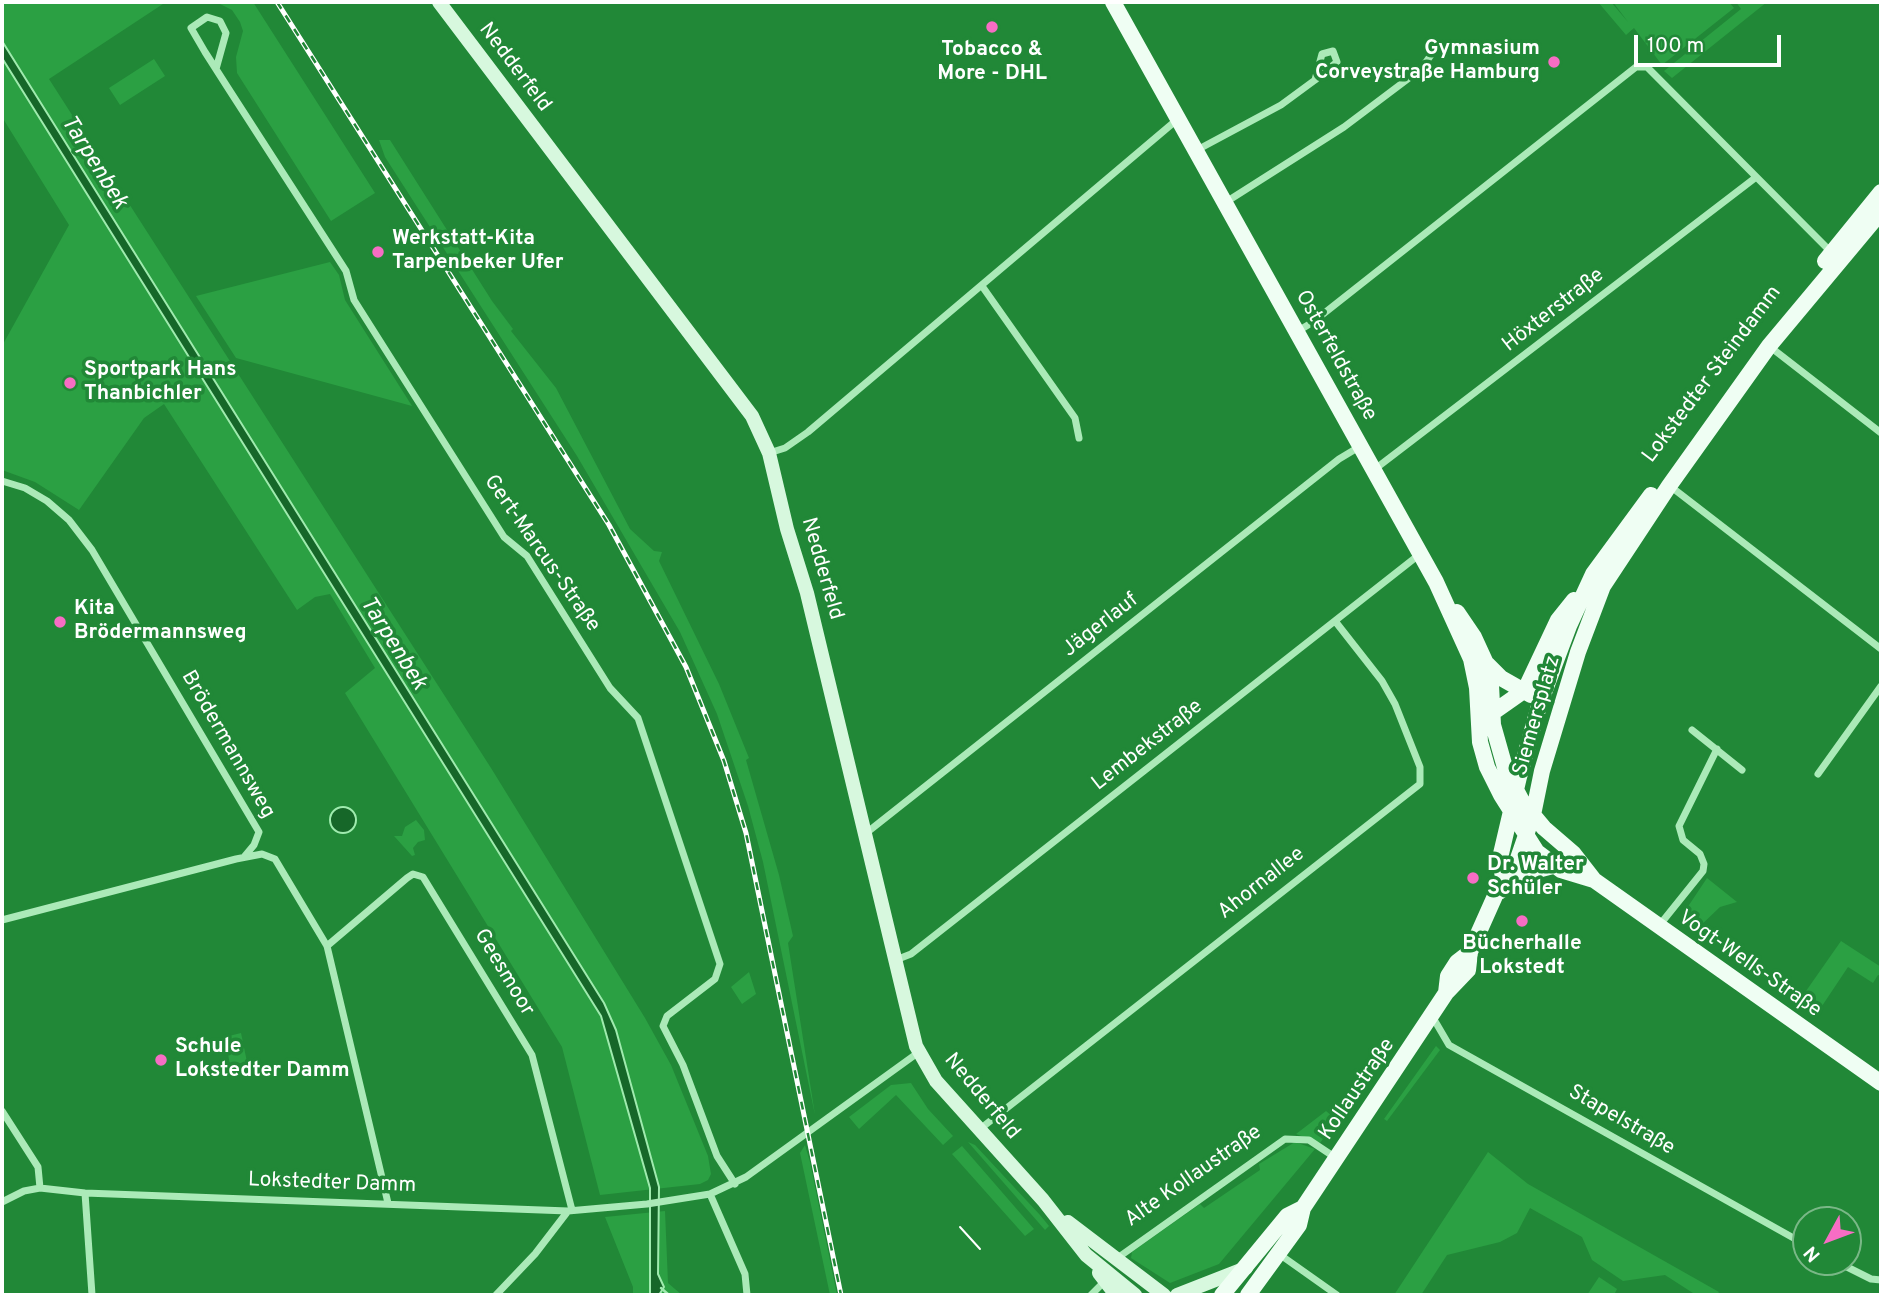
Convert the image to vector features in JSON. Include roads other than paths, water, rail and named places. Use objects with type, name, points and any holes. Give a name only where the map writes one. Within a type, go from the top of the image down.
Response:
[{"type":"main road","name":"Nedderfeld","points":[[439,2],[738,394],[769,453],[816,625],[893,961],[919,1052],[936,1081],[1043,1200],[1086,1255],[1107,1278],[1135,1295]]},
{"type":"main road","name":"Osterfeldstraße","points":[[1114,2],[1436,582],[1474,669],[1479,734],[1488,767],[1524,823]]},
{"type":"main road","name":"Lokstedter Steindamm","points":[[1586,588],[1741,370],[1881,192]]},
{"type":"main road","name":"Lokstedter Steindamm","points":[[1593,606],[1603,586],[1669,486],[1769,346],[1881,212]]},
{"type":"main road","name":"Osterfeldstraße","points":[[1436,582],[1470,629],[1485,661],[1500,755],[1515,791]]},
{"type":"main road","points":[[1479,734],[1483,722],[1525,690],[1558,620],[1586,588]]},
{"type":"main road","name":"Siemersplatz","points":[[1524,823],[1515,791],[1539,706],[1586,588]]},
{"type":"main road","name":"Siemersplatz","points":[[1524,823],[1593,606]]},
{"type":"main road","points":[[1485,661],[1496,674],[1525,690],[1539,706],[1553,733]]},
{"type":"main road","name":"Vogt-Wells-Straße","points":[[1515,791],[1524,823],[1553,866],[1594,880]]},
{"type":"main road","name":"Vogt-Wells-Straße","points":[[1524,823],[1573,853],[1594,880],[1658,928],[1881,1083]]},
{"type":"main road","name":"Kollaustraße","points":[[1248,1295],[1298,1225],[1303,1208],[1446,993],[1468,970],[1470,952],[1500,886],[1516,864],[1524,823]]},
{"type":"main road","points":[[1500,886],[1527,873],[1553,866]]},
{"type":"main road","name":"Nedderfeld","points":[[1043,1200],[1164,1295]]},
{"type":"main road","name":"Kollaustraße","points":[[1222,1295],[1247,1268],[1287,1216],[1303,1208]]},
{"type":"main road","points":[[1177,1295],[1247,1268]]},
{"type":"main road","points":[[1116,1295],[1107,1278],[1128,1269]]},
{"type":"street","name":"Gert-Marcus-Straße","points":[[216,69],[226,33],[220,21],[207,18],[191,28],[216,69],[346,271],[354,300],[504,537],[531,562],[604,678],[638,718],[720,964],[715,979],[667,1016],[663,1026],[683,1065],[718,1156],[735,1184]]},
{"type":"street","points":[[1225,203],[1344,127],[1421,69],[1436,48]]},
{"type":"street","points":[[1298,331],[1313,322],[1636,67],[1647,67],[1755,178],[1832,252]]},
{"type":"street","points":[[1196,151],[1264,116],[1315,80]]},
{"type":"street","points":[[769,453],[785,448],[808,432],[1179,118]]},
{"type":"street","name":"Höxterstraße","points":[[1374,470],[1755,178]]},
{"type":"street","points":[[982,286],[1075,418],[1079,438]]},
{"type":"street","points":[[1769,346],[1881,433]]},
{"type":"street","name":"Jägerlauf","points":[[864,835],[1339,459],[1361,446]]},
{"type":"street","name":"Brödermannsweg","points":[[2,481],[25,488],[47,501],[64,515],[92,550],[259,832],[254,845],[244,858]]},
{"type":"street","points":[[1669,486],[1881,649]]},
{"type":"street","name":"Lembekstraße","points":[[893,961],[911,954],[1421,554]]},
{"type":"street","name":"Ahornallee","points":[[979,1130],[1420,784],[1420,767],[1395,704],[1382,681],[1335,621]]},
{"type":"street","points":[[1818,774],[1881,686]]},
{"type":"street","points":[[1692,730],[1742,769]]},
{"type":"street","points":[[1658,928],[1703,871],[1704,864],[1700,854],[1683,840],[1679,826],[1717,749]]},
{"type":"street","name":"Brödermannsweg","points":[[244,858],[262,854],[275,859],[327,946],[388,1203]]},
{"type":"street","points":[[2,920],[244,858]]},
{"type":"street","name":"Geesmoor","points":[[327,946],[407,878],[413,874],[423,877],[533,1055],[570,1210]]},
{"type":"street","name":"Stapelstraße","points":[[1432,1016],[1446,1043],[1792,1237]]},
{"type":"street","name":"Lokstedter Damm","points":[[2,1202],[24,1191],[40,1188],[570,1210],[647,1204],[663,1199],[710,1194],[735,1184],[919,1052]]},
{"type":"street","points":[[2,1111],[38,1167],[40,1188]]},
{"type":"street","name":"Alte Kollaustraße","points":[[1115,1259],[1285,1139],[1300,1138],[1336,1159]]},
{"type":"street","points":[[86,1192],[92,1295]]},
{"type":"street","points":[[710,1194],[745,1274],[747,1295]]},
{"type":"street","points":[[496,1295],[535,1254],[570,1210]]},
{"type":"street","points":[[1278,1253],[1337,1295]]},
{"type":"street","points":[[1862,1274],[1881,1280]]},
{"type":"street","points":[[1091,1295],[1107,1278]]},
{"type":"waterway","points":[[661,1288],[669,1295]]},
{"type":"tram line","points":[[960,1227],[980,1249]]},
{"type":"railway","points":[[277,2],[609,525],[686,667],[724,761],[746,833],[841,1295]]},
{"type":"place","name":"Tobacco & More - DHL","points":[[992,27]]},
{"type":"place","name":"Gymnasium Corveystraße Hamburg","points":[[1554,62]]},
{"type":"place","name":"Werkstatt-Kita Tarpenbeker Ufer","points":[[378,252]]},
{"type":"place","name":"Sportpark Hans Thanbichler","points":[[70,383]]},
{"type":"place","name":"Kita Brödermannsweg","points":[[60,622]]},
{"type":"place","name":"Dr. Walter Schüler","points":[[1473,878]]},
{"type":"place","name":"Bücherhalle Lokstedt","points":[[1522,921]]},
{"type":"place","name":"Schule Lokstedter Damm","points":[[161,1060]]},
{"type":"water label","name":"Tarpenbek","points":[[93,163]]},
{"type":"water label","name":"Tarpenbek","points":[[392,644]]}]
